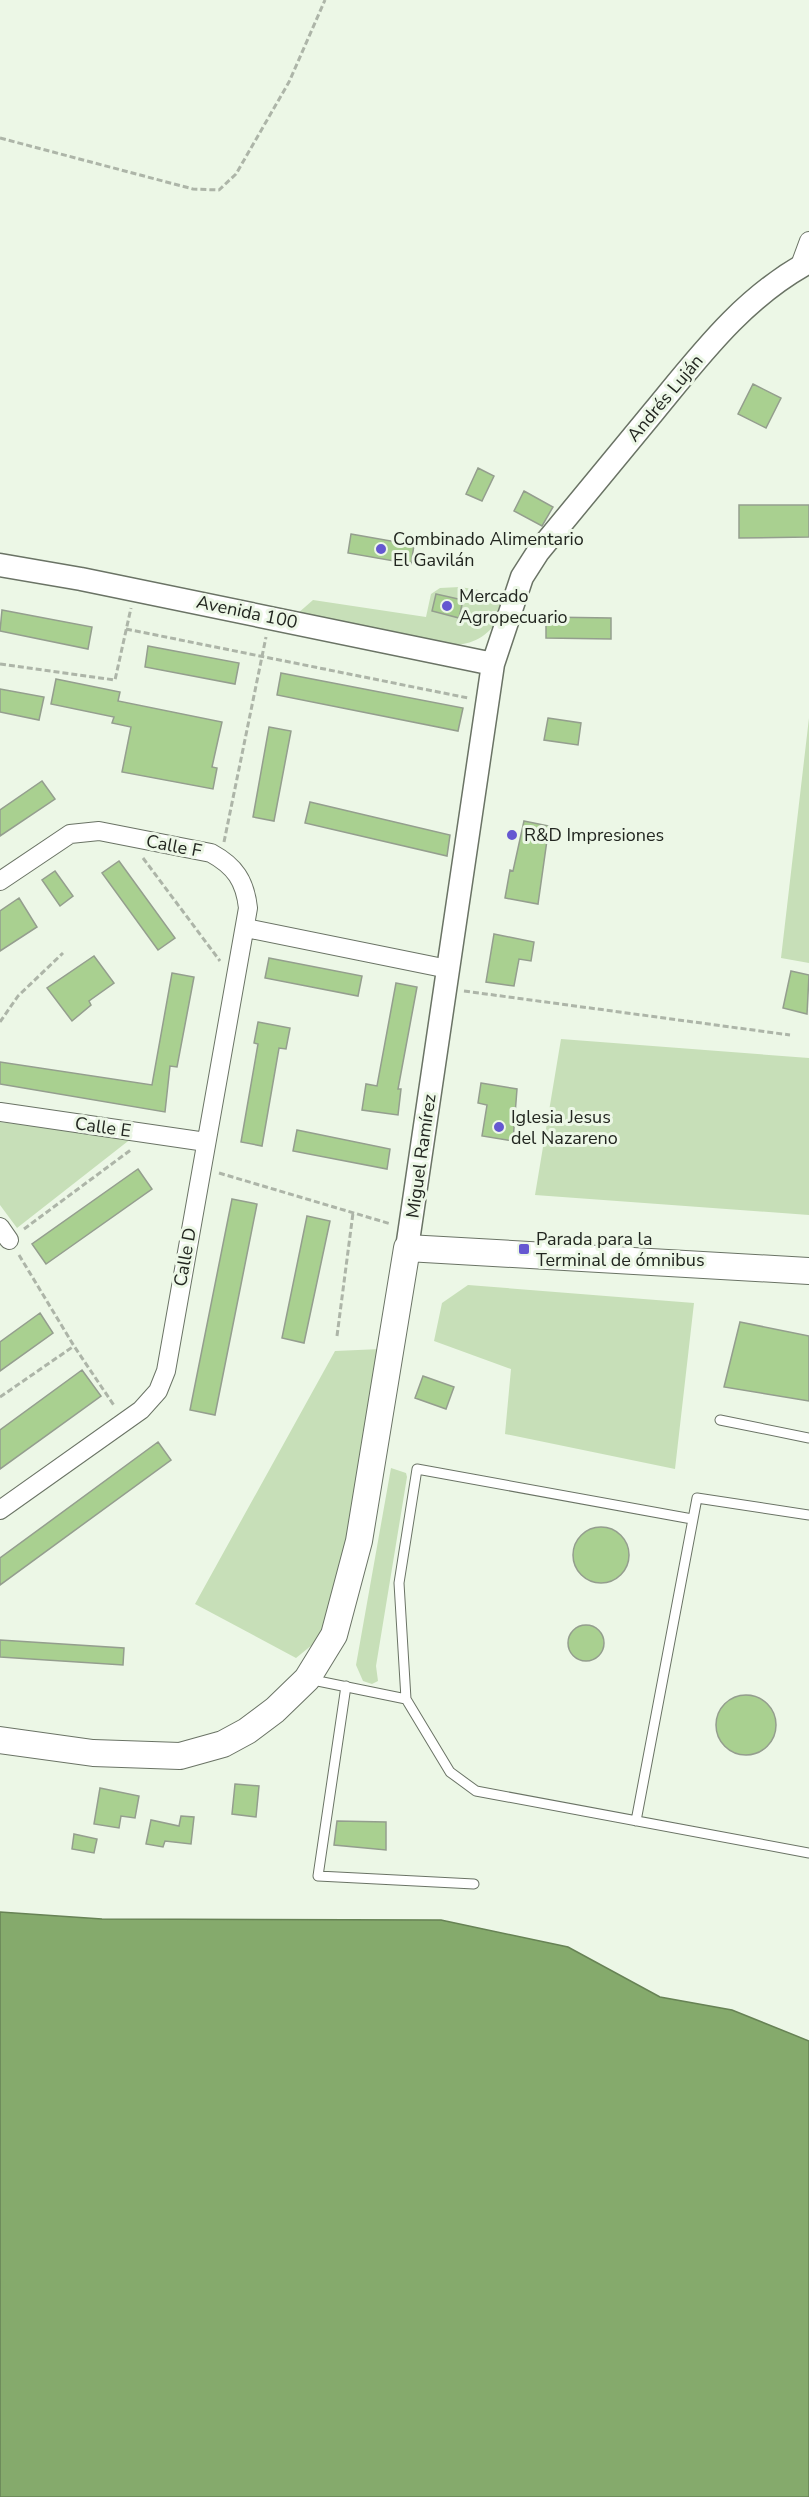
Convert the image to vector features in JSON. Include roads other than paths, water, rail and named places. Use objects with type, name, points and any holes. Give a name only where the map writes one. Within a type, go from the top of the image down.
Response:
[{"type":"main road","points":[[409,1239],[809,1271]]},
{"type":"main road","name":"Miguel Ramírez","points":[[0,1740],[93,1753],[180,1756],[223,1744],[247,1731],[275,1710],[307,1679],[334,1635],[359,1541],[409,1239]]},
{"type":"street","points":[[804,265],[809,241]]},
{"type":"street","name":"Andrés Luján","points":[[537,552],[717,335],[751,301],[784,276],[804,265]]},
{"type":"street","name":"Miguel Ramírez","points":[[409,1239],[493,664],[522,577],[537,552]]},
{"type":"street","name":"Avenida 100","points":[[0,565],[270,617],[493,664]]},
{"type":"street","name":"Calle F","points":[[0,881],[70,834],[99,831],[126,836],[211,853],[221,858],[234,868],[246,892],[248,908],[246,928]]},
{"type":"street","points":[[246,928],[447,978]]},
{"type":"street","name":"Calle D","points":[[0,1510],[141,1410],[158,1392],[166,1371],[201,1167],[246,928]]},
{"type":"street","name":"Calle E","points":[[0,1112],[206,1142]]},
{"type":"lane","points":[[720,1420],[809,1438]]},
{"type":"lane","points":[[692,1520],[417,1469],[399,1583],[406,1699],[450,1772],[476,1791],[809,1853]]},
{"type":"lane","points":[[636,1821],[697,1498],[809,1515]]},
{"type":"lane","points":[[307,1679],[406,1699]]},
{"type":"lane","points":[[346,1686],[318,1876],[474,1884]]},
{"type":"place","name":"Combinado Alimentario El Gavilán","points":[[381,549]]},
{"type":"place","name":"Mercado Agropecuario","points":[[447,606]]},
{"type":"place","name":"R&D Impresiones","points":[[512,835]]},
{"type":"place","name":"Iglesia Jesus del Nazareno","points":[[499,1127]]},
{"type":"place","name":"Parada para la Terminal de ómnibus","points":[[524,1249]]}]
